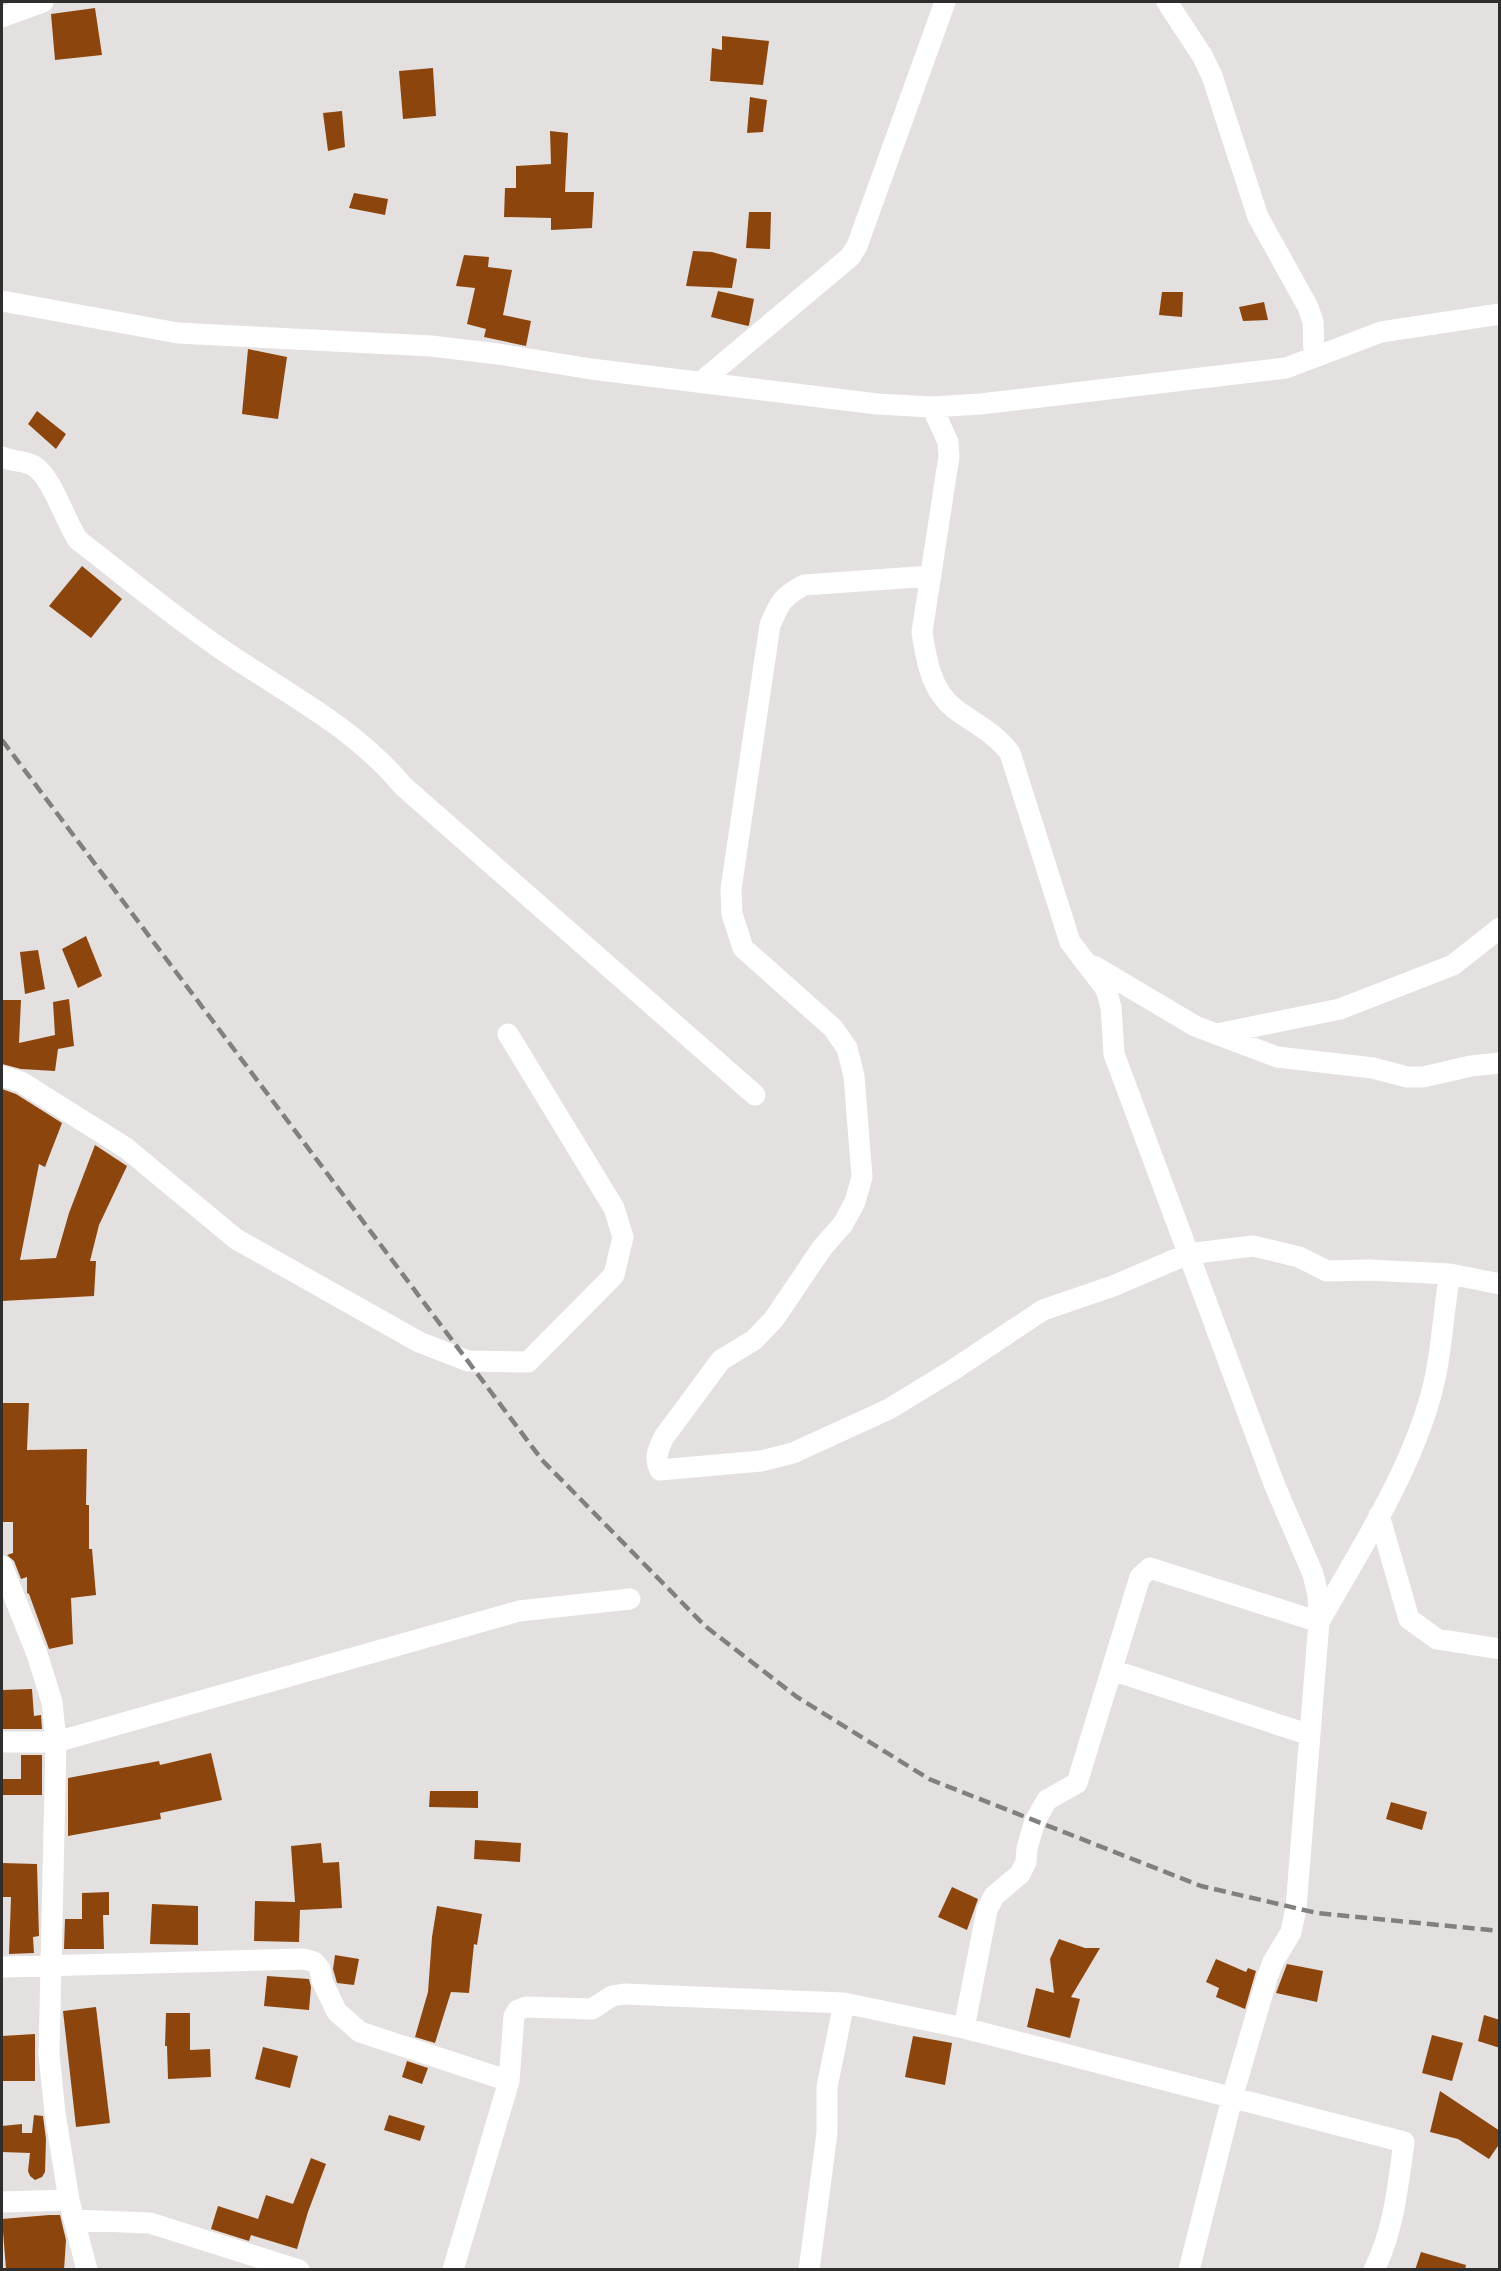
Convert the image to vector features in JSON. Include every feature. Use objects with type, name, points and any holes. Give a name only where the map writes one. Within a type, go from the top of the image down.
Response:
[{"type":"street","points":[[2,17],[43,2]]},
{"type":"street","points":[[701,382],[850,257],[857,246],[945,2]]},
{"type":"street","points":[[1167,2],[1207,67],[1258,218],[1308,307],[1313,322],[1314,357]]},
{"type":"street","points":[[2,301],[178,333],[431,346],[591,369],[877,404],[932,407],[981,404],[1286,368],[1381,332],[1500,314]]},
{"type":"street","points":[[932,407],[948,442],[949,456],[922,632],[926,658],[936,686],[952,707],[1000,740],[1010,753],[1070,942],[1106,989],[1111,1007],[1114,1053],[1275,1486],[1313,1574],[1318,1595],[1319,1622],[1295,1916],[1291,1932],[1273,1962],[1267,1978],[1232,2097],[1189,2270]]},
{"type":"street","points":[[2,457],[34,466],[45,475],[68,527],[78,540],[223,651],[312,707],[357,740],[383,762],[403,786],[755,1095]]},
{"type":"street","points":[[931,576],[804,585],[786,595],[778,606],[770,625],[731,889],[732,914],[743,948],[833,1028],[847,1048],[854,1076],[862,1177],[855,1202],[843,1224],[822,1248],[763,1332],[722,1360],[664,1437],[658,1449],[656,1462],[660,1470],[761,1461],[793,1453],[890,1409],[1043,1310],[1086,1293],[1113,1286],[1188,1254],[1253,1246],[1299,1257],[1327,1270],[1450,1274],[1500,1284]]},
{"type":"street","points":[[1216,1034],[1340,1009],[1454,965],[1500,928]]},
{"type":"street","points":[[1083,960],[1195,1026],[1277,1057],[1373,1068],[1407,1077],[1423,1077],[1472,1066],[1500,1064]]},
{"type":"street","points":[[2,1076],[21,1082],[126,1148],[236,1239],[419,1342],[468,1361],[528,1362],[614,1275],[623,1238],[614,1208],[508,1034]]},
{"type":"street","points":[[1319,1622],[1394,1489],[1428,1405],[1441,1352],[1444,1310],[1450,1274]]},
{"type":"street","points":[[1379,1515],[1408,1619],[1437,1639],[1500,1649]]},
{"type":"street","points":[[2,1566],[38,1654],[52,1702],[56,1742],[49,2054],[71,2210],[87,2270]]},
{"type":"street","points":[[964,2028],[987,1910],[994,1896],[1020,1874],[1026,1862],[1027,1848],[1035,1821],[1047,1800],[1077,1783],[1140,1577],[1150,1568],[1319,1622]]},
{"type":"street","points":[[2,1742],[56,1742],[519,1611],[630,1599]]},
{"type":"street","points":[[1112,1670],[1310,1735]]},
{"type":"street","points":[[2,1967],[304,1959],[314,1962],[320,1969],[322,1981],[337,2012],[360,2032],[508,2081]]},
{"type":"street","points":[[453,2270],[508,2081],[514,2016],[518,2010],[526,2007],[592,2009],[612,1996],[624,1994],[844,2003],[964,2028],[1404,2142],[1393,2216],[1374,2270]]},
{"type":"street","points":[[809,2270],[826,2133],[827,2087],[844,2003]]},
{"type":"street","points":[[2,2202],[150,2223],[299,2270]]},
{"type":"building","points":[[95,8],[102,55],[55,60],[51,14]]},
{"type":"building","points":[[722,36],[769,41],[763,85],[710,81],[712,48],[722,50]]},
{"type":"building","points":[[433,68],[436,116],[403,119],[399,71]]},
{"type":"building","points":[[750,97],[767,100],[763,132],[747,133]]},
{"type":"building","points":[[342,111],[345,147],[328,151],[323,113]]},
{"type":"building","points":[[550,131],[568,133],[565,192],[594,192],[592,228],[551,230],[551,218],[504,217],[505,188],[516,188],[516,166],[551,164]]},
{"type":"building","points":[[354,193],[388,199],[385,215],[349,208]]},
{"type":"building","points":[[749,212],[771,212],[770,249],[746,248]]},
{"type":"building","points":[[693,251],[712,252],[737,259],[732,288],[686,286]]},
{"type":"building","points":[[464,255],[489,257],[488,267],[512,270],[503,315],[531,321],[526,346],[484,337],[486,329],[467,324],[475,288],[456,286]]},
{"type":"building","points":[[718,291],[754,299],[748,326],[711,317]]},
{"type":"building","points":[[1162,292],[1183,292],[1182,317],[1159,315]]},
{"type":"building","points":[[1264,302],[1268,320],[1243,321],[1239,307]]},
{"type":"building","points":[[248,349],[287,357],[278,419],[242,414]]},
{"type":"building","points":[[37,411],[66,434],[56,449],[28,424]]},
{"type":"building","points":[[82,566],[122,599],[91,638],[49,606]]},
{"type":"building","points":[[86,936],[102,976],[78,988],[62,949]]},
{"type":"building","points":[[38,950],[45,989],[25,994],[20,952]]},
{"type":"building","points":[[69,999],[74,1046],[58,1049],[55,1071],[21,1069],[2,1064],[2,1000],[21,1000],[19,1043],[55,1035],[53,1002]]},
{"type":"building","points":[[2,1089],[16,1094],[62,1123],[45,1167],[39,1164],[20,1260],[56,1258],[69,1213],[95,1145],[127,1166],[99,1225],[90,1261],[96,1261],[94,1296],[2,1301]]},
{"type":"building","points":[[2,1403],[29,1403],[27,1450],[87,1449],[86,1505],[89,1505],[89,1549],[92,1549],[96,1595],[71,1598],[73,1644],[49,1649],[27,1593],[27,1577],[21,1579],[14,1561],[7,1555],[13,1553],[13,1522],[2,1522]]},
{"type":"building","points":[[32,1689],[34,1716],[41,1715],[42,1729],[2,1729],[2,1690]]},
{"type":"building","points":[[211,1753],[222,1800],[160,1813],[161,1819],[68,1836],[68,1778],[159,1761],[160,1765]]},
{"type":"building","points":[[21,1755],[42,1755],[42,1795],[2,1795],[2,1779],[21,1779]]},
{"type":"building","points":[[430,1791],[478,1791],[478,1808],[429,1807]]},
{"type":"building","points":[[1391,1802],[1427,1812],[1422,1830],[1386,1819]]},
{"type":"building","points":[[475,1840],[521,1843],[520,1862],[474,1859]]},
{"type":"building","points":[[321,1843],[323,1863],[339,1862],[342,1908],[300,1910],[299,1942],[254,1941],[255,1901],[295,1902],[291,1846]]},
{"type":"building","points":[[2,1863],[37,1864],[39,1936],[33,1937],[34,1953],[9,1954],[11,1897],[2,1897]]},
{"type":"building","points":[[952,1887],[978,1899],[967,1930],[938,1917]]},
{"type":"building","points":[[109,1892],[109,1915],[103,1915],[104,1949],[64,1949],[65,1919],[82,1919],[82,1893]]},
{"type":"building","points":[[152,1904],[198,1906],[198,1945],[150,1944]]},
{"type":"building","points":[[437,1906],[482,1914],[477,1945],[474,1944],[469,1993],[451,1992],[435,2043],[415,2037],[428,1992]]},
{"type":"building","points":[[1059,1939],[1085,1948],[1100,1948],[1071,1997],[1080,1999],[1070,2038],[1027,2027],[1036,1988],[1054,1993],[1050,1959]]},
{"type":"building","points":[[335,1955],[359,1959],[354,1985],[337,1983],[333,1969]]},
{"type":"building","points":[[1216,1959],[1246,1972],[1248,1968],[1256,1971],[1245,2009],[1216,1997],[1219,1988],[1206,1982]]},
{"type":"building","points":[[1287,1964],[1323,1971],[1317,2002],[1276,1993]]},
{"type":"building","points":[[267,1976],[309,1979],[311,1987],[309,2010],[264,2006]]},
{"type":"building","points":[[96,2007],[110,2123],[76,2127],[63,2011]]},
{"type":"building","points":[[166,2013],[190,2013],[190,2050],[210,2049],[211,2077],[168,2079],[167,2046],[165,2046]]},
{"type":"building","points":[[1484,2015],[1500,2020],[1500,2048],[1478,2041]]},
{"type":"building","points":[[35,2034],[35,2081],[3,2081],[2,2036]]},
{"type":"building","points":[[1432,2035],[1463,2043],[1452,2081],[1422,2073]]},
{"type":"building","points":[[913,2036],[952,2043],[945,2085],[905,2077]]},
{"type":"building","points":[[263,2047],[298,2056],[290,2088],[255,2079]]},
{"type":"building","points":[[407,2061],[428,2068],[422,2084],[402,2077]]},
{"type":"building","points":[[1440,2091],[1500,2131],[1500,2143],[1489,2159],[1458,2139],[1430,2132]]},
{"type":"building","points":[[34,2115],[43,2116],[46,2139],[45,2172],[42,2177],[35,2180],[28,2171],[30,2153],[2,2152],[2,2126],[22,2124],[22,2133],[32,2133]]},
{"type":"building","points":[[389,2115],[425,2126],[420,2141],[384,2130]]},
{"type":"building","points":[[311,2158],[326,2164],[297,2249],[251,2235],[249,2241],[211,2229],[218,2206],[258,2219],[266,2195],[293,2204]]},
{"type":"building","points":[[60,2215],[66,2240],[64,2270],[6,2269],[2,2219]]},
{"type":"building","points":[[1421,2252],[1466,2265],[1465,2270],[1415,2270]]},
{"type":"railway","points":[[2,740],[542,1460],[705,1626],[797,1697],[929,1779],[1201,1886],[1317,1913],[1500,1931]]}]
